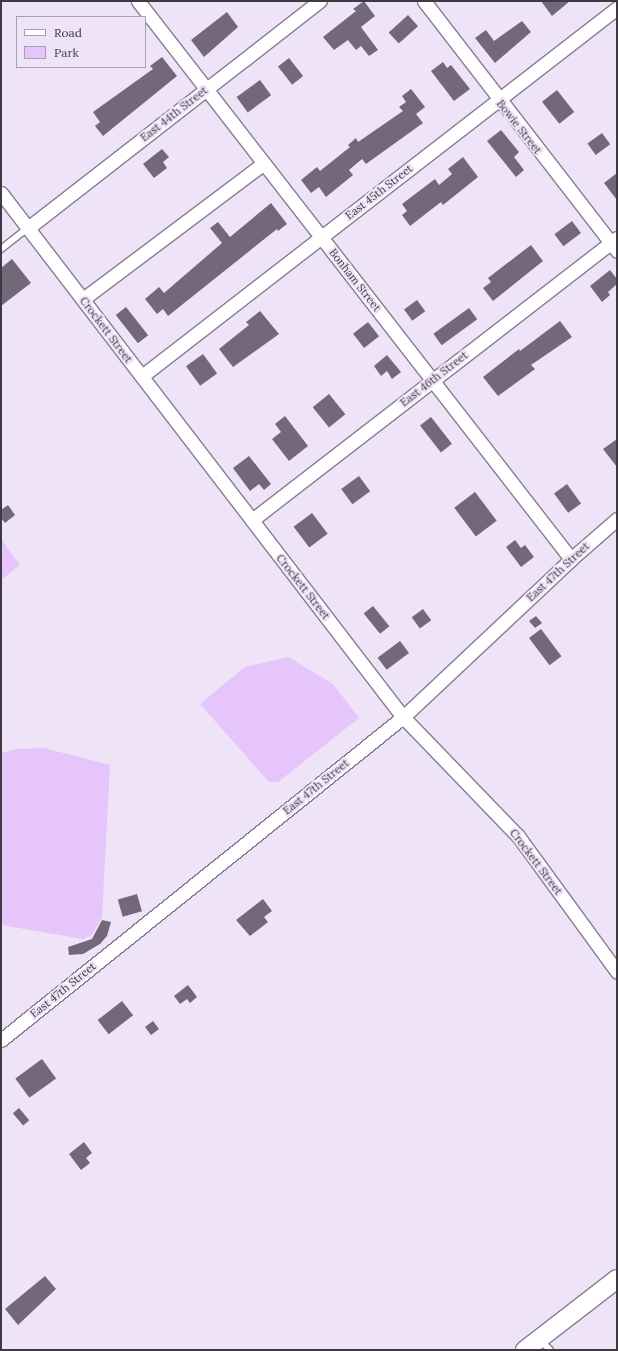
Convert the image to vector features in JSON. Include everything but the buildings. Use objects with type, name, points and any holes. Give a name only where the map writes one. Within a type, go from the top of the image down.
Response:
[{"type":"street","name":"Bonham Street","points":[[138,1],[571,558]]},
{"type":"street","name":"East 44th Street","points":[[28,228],[320,1]]},
{"type":"street","name":"Bowie Street","points":[[424,1],[498,100],[615,244]]},
{"type":"street","name":"East 45th Street","points":[[142,376],[617,8]]},
{"type":"street","points":[[83,299],[264,163]]},
{"type":"street","name":"Crockett Street","points":[[1,193],[403,717],[518,836],[617,972]]},
{"type":"street","name":"East 46th Street","points":[[252,520],[615,244]]},
{"type":"street","name":"East 47th Street","points":[[1,1040],[403,717],[571,558],[617,519]]},
{"type":"street","points":[[525,1350],[544,1344],[617,1279]]},
{"type":"lane","points":[[1,249],[28,228]]},
{"type":"green space","points":[[1,539],[20,565],[1,580]]},
{"type":"green space","points":[[288,657],[333,684],[359,718],[278,782],[269,782],[200,704],[245,667]]},
{"type":"green space","points":[[44,748],[110,765],[102,917],[92,935],[83,939],[1,925],[1,753],[17,749]]}]
